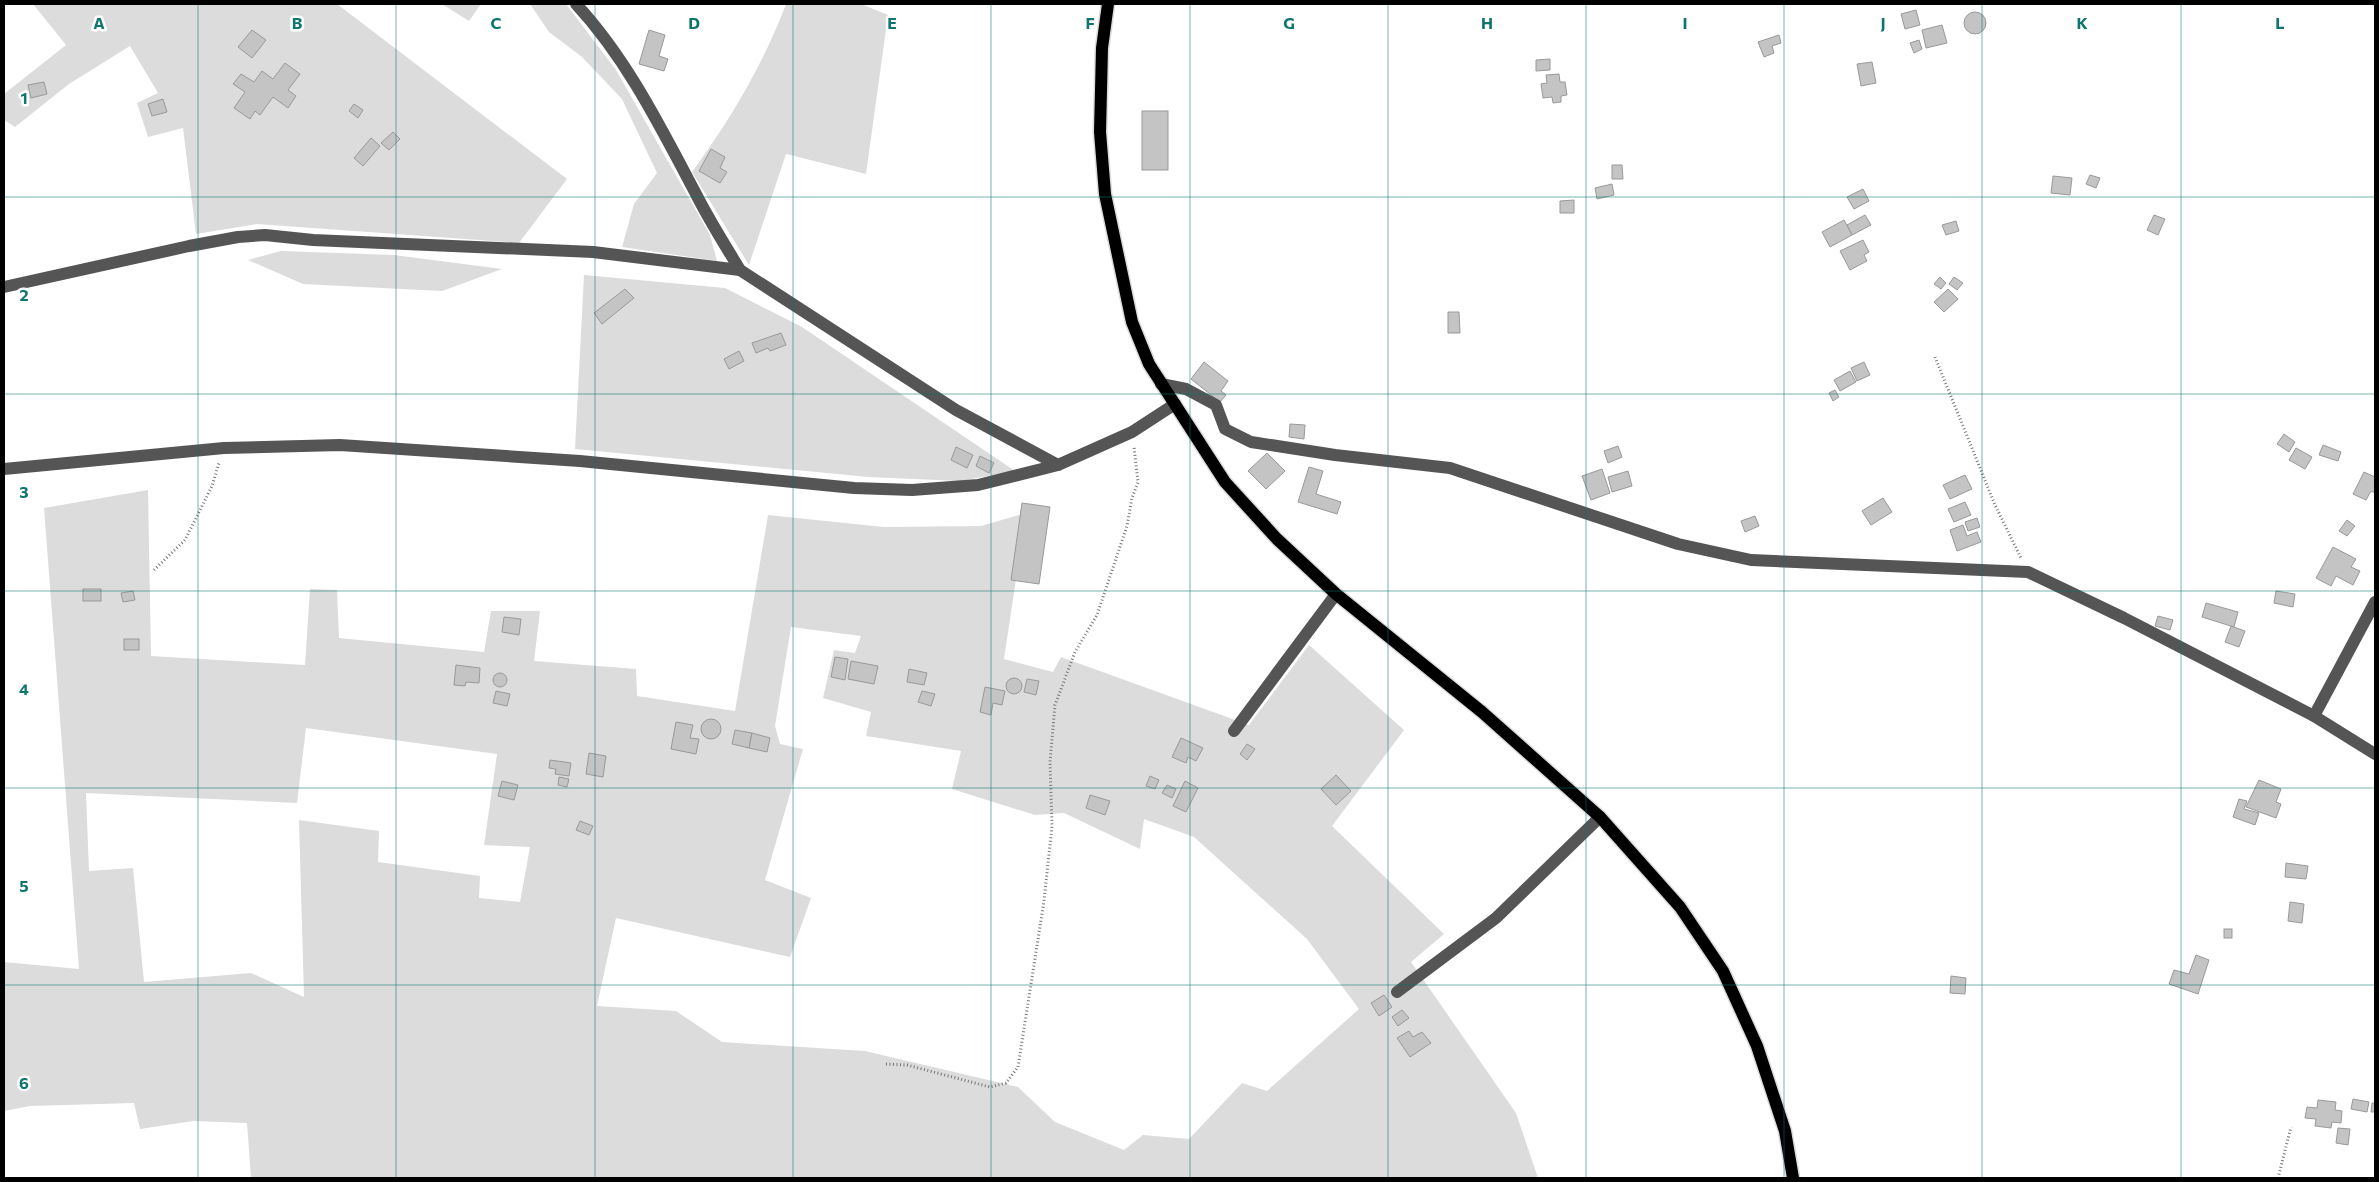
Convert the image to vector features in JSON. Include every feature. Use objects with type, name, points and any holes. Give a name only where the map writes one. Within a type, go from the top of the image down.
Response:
[{"type":"main road","points":[[1108,4],[1102,48],[1100,132],[1105,194],[1132,322],[1149,364],[1225,482],[1277,539],[1336,594],[1482,712],[1600,817],[1680,907],[1723,971],[1758,1046],[1786,1131],[1793,1178]]},
{"type":"street","points":[[576,4],[611,47],[659,122],[697,196],[740,270]]},
{"type":"street","points":[[4,287],[189,246],[238,237],[265,235],[332,241],[593,252],[740,270],[956,410],[1058,465]]},
{"type":"street","points":[[1161,384],[1186,389],[1216,405],[1225,429],[1251,442],[1335,455],[1450,468],[1678,544],[1751,560],[2028,572],[2124,618],[2314,716],[2375,754]]},
{"type":"street","points":[[4,469],[224,448],[340,445],[580,461],[854,488],[912,490],[978,485],[1058,465],[1132,432],[1174,404]]},
{"type":"street","points":[[1234,731],[1336,594]]},
{"type":"street","points":[[2314,716],[2375,602]]},
{"type":"street","points":[[1397,992],[1496,918],[1600,817]]},
{"type":"path","points":[[1935,357],[1995,505],[2028,572]]},
{"type":"path","points":[[886,1064],[907,1065],[990,1087],[1006,1083],[1018,1067],[1044,901],[1052,826],[1050,762],[1055,705],[1075,652],[1097,615],[1128,526],[1132,498],[1138,482],[1132,432]]},
{"type":"path","points":[[154,570],[185,540],[193,520],[212,486],[224,448]]},
{"type":"path","points":[[2278,1178],[2291,1127]]},
{"type":"shaded area","points":[[33,4],[337,4],[567,179],[519,243],[257,224],[196,234],[183,128],[148,137],[137,103],[158,93],[130,46],[69,84],[15,127],[4,120],[4,94],[66,45]]},
{"type":"shaded area","points":[[442,4],[481,4],[469,21]]},
{"type":"shaded area","points":[[530,4],[566,4],[616,70],[710,235],[717,261],[622,247],[634,204],[657,173],[622,99],[582,57],[549,32]]},
{"type":"shaded area","points":[[786,4],[861,4],[888,15],[866,174],[786,154],[749,265],[692,172],[745,91],[767,49]]},
{"type":"shaded area","points":[[281,251],[394,255],[502,269],[442,291],[303,284],[248,260]]},
{"type":"shaded area","points":[[584,275],[725,288],[802,327],[1015,471],[960,481],[868,477],[575,449]]},
{"type":"shaded area","points":[[148,490],[151,656],[305,665],[310,589],[337,590],[339,638],[484,652],[491,611],[540,611],[534,661],[636,669],[637,696],[735,711],[768,515],[884,527],[981,526],[1026,513],[1004,659],[1053,672],[1061,657],[1249,725],[1309,645],[1404,730],[1332,826],[1444,934],[1411,962],[1516,1113],[1538,1178],[251,1178],[247,1123],[193,1121],[140,1129],[134,1103],[30,1106],[4,1111],[4,962],[79,969],[44,508]],"holes":[[[791,627],[861,636],[855,653],[834,650],[823,698],[871,712],[866,736],[961,751],[952,789],[1035,815],[1064,813],[1140,849],[1144,819],[1194,837],[1307,939],[1359,1009],[1267,1091],[1242,1083],[1189,1139],[1143,1135],[1124,1150],[1055,1122],[1018,1087],[865,1051],[722,1042],[676,1011],[597,1006],[616,918],[790,957],[811,898],[765,880],[803,749],[780,744],[775,726]],[[306,728],[497,754],[484,845],[530,847],[520,902],[479,898],[480,876],[378,862],[379,831],[299,820],[304,997],[251,973],[144,982],[133,868],[89,871],[86,793],[297,803]]]},
{"type":"building","points":[[1916,10],[1920,25],[1905,29],[1901,14]]},
{"type":"building","points":[[1975,12],[1983,15],[1986,23],[1983,31],[1975,34],[1967,31],[1964,23],[1967,15]]},
{"type":"building","points":[[1942,25],[1947,43],[1926,48],[1922,30]]},
{"type":"building","points":[[252,30],[266,40],[252,58],[238,47]]},
{"type":"building","points":[[649,30],[665,35],[659,56],[668,59],[664,71],[639,64]]},
{"type":"building","points":[[1779,35],[1781,43],[1772,46],[1774,53],[1764,57],[1758,42]]},
{"type":"building","points":[[1919,40],[1922,49],[1914,53],[1910,43]]},
{"type":"building","points":[[1550,59],[1550,70],[1536,71],[1536,60]]},
{"type":"building","points":[[1872,62],[1876,83],[1861,86],[1857,64]]},
{"type":"building","points":[[285,63],[300,74],[288,90],[296,96],[288,108],[273,97],[260,115],[255,111],[250,119],[234,108],[245,92],[233,84],[241,74],[254,82],[262,71],[273,79]]},
{"type":"building","points":[[1559,74],[1560,82],[1565,82],[1567,95],[1561,96],[1561,102],[1553,103],[1552,97],[1543,98],[1541,84],[1547,83],[1546,75]]},
{"type":"building","points":[[44,82],[47,94],[31,98],[28,85]]},
{"type":"building","points":[[163,99],[167,112],[152,116],[148,104]]},
{"type":"building","points":[[354,104],[363,110],[358,118],[349,111]]},
{"type":"building","points":[[1142,111],[1168,111],[1168,170],[1142,170]]},
{"type":"building","points":[[393,132],[400,139],[389,150],[381,143]]},
{"type":"building","points":[[371,138],[380,146],[363,166],[354,158]]},
{"type":"building","points":[[711,149],[725,157],[720,168],[727,172],[720,183],[699,171]]},
{"type":"building","points":[[1612,165],[1622,165],[1623,179],[1612,179]]},
{"type":"building","points":[[2090,175],[2100,178],[2096,188],[2086,184]]},
{"type":"building","points":[[2053,176],[2072,178],[2070,195],[2051,193]]},
{"type":"building","points":[[1612,184],[1614,195],[1597,199],[1595,188]]},
{"type":"building","points":[[1863,189],[1869,201],[1854,209],[1847,197]]},
{"type":"building","points":[[1574,200],[1574,213],[1560,213],[1560,201]]},
{"type":"building","points":[[1865,215],[1871,225],[1852,235],[1847,225]]},
{"type":"building","points":[[2154,215],[2165,219],[2158,235],[2147,230]]},
{"type":"building","points":[[1844,220],[1852,235],[1830,247],[1822,232]]},
{"type":"building","points":[[1956,221],[1959,231],[1946,235],[1942,225]]},
{"type":"building","points":[[1863,240],[1869,252],[1864,255],[1867,261],[1850,270],[1840,251]]},
{"type":"building","points":[[1940,277],[1946,283],[1941,289],[1934,284]]},
{"type":"building","points":[[1954,277],[1963,283],[1957,290],[1949,284]]},
{"type":"building","points":[[625,289],[634,298],[602,324],[594,313]]},
{"type":"building","points":[[1948,289],[1958,299],[1944,312],[1934,302]]},
{"type":"building","points":[[1448,312],[1459,312],[1460,333],[1448,333]]},
{"type":"building","points":[[781,333],[786,345],[770,351],[768,348],[756,353],[752,343]]},
{"type":"building","points":[[739,351],[744,361],[729,369],[724,359]]},
{"type":"building","points":[[1204,362],[1228,381],[1221,391],[1226,395],[1220,402],[1191,379]]},
{"type":"building","points":[[1864,362],[1870,375],[1857,381],[1851,368]]},
{"type":"building","points":[[1850,371],[1856,382],[1840,391],[1834,380]]},
{"type":"building","points":[[1835,390],[1839,397],[1833,401],[1829,393]]},
{"type":"building","points":[[1290,424],[1305,425],[1304,439],[1289,437]]},
{"type":"building","points":[[2284,434],[2295,442],[2289,452],[2277,444]]},
{"type":"building","points":[[2323,445],[2341,452],[2338,461],[2319,455]]},
{"type":"building","points":[[1618,446],[1622,457],[1608,463],[1604,451]]},
{"type":"building","points":[[956,447],[973,455],[967,468],[951,460]]},
{"type":"building","points":[[2296,448],[2312,457],[2305,469],[2289,460]]},
{"type":"building","points":[[1267,453],[1285,471],[1266,489],[1248,471]]},
{"type":"building","points":[[980,456],[994,463],[989,473],[976,466]]},
{"type":"building","points":[[1309,467],[1323,471],[1316,494],[1341,502],[1337,514],[1298,502]]},
{"type":"building","points":[[1602,469],[1610,493],[1591,500],[1582,476]]},
{"type":"building","points":[[1628,471],[1632,486],[1612,492],[1608,477]]},
{"type":"building","points":[[2364,472],[2375,477],[2375,493],[2371,491],[2366,500],[2353,494]]},
{"type":"building","points":[[1965,475],[1972,489],[1950,499],[1943,485]]},
{"type":"building","points":[[1883,498],[1892,512],[1871,525],[1862,511]]},
{"type":"building","points":[[1965,502],[1971,515],[1954,522],[1948,509]]},
{"type":"building","points":[[1022,503],[1050,507],[1039,584],[1011,580]]},
{"type":"building","points":[[1755,516],[1759,526],[1745,532],[1741,521]]},
{"type":"building","points":[[1977,518],[1980,527],[1968,531],[1965,522]]},
{"type":"building","points":[[2347,520],[2355,526],[2347,536],[2339,531]]},
{"type":"building","points":[[1963,525],[1967,536],[1977,532],[1981,542],[1957,551],[1950,530]]},
{"type":"building","points":[[2333,547],[2356,559],[2351,567],[2360,571],[2353,585],[2336,576],[2331,586],[2316,578]]},
{"type":"building","points":[[83,589],[101,589],[101,601],[83,601]]},
{"type":"building","points":[[133,591],[135,600],[123,602],[121,593]]},
{"type":"building","points":[[2276,591],[2295,594],[2293,607],[2274,603]]},
{"type":"building","points":[[2206,603],[2238,612],[2234,627],[2202,617]]},
{"type":"building","points":[[2158,616],[2173,620],[2170,630],[2155,626]]},
{"type":"building","points":[[504,617],[521,619],[519,635],[502,632]]},
{"type":"building","points":[[2231,626],[2245,631],[2239,647],[2225,642]]},
{"type":"building","points":[[124,639],[139,639],[139,650],[124,650]]},
{"type":"building","points":[[835,657],[848,659],[845,680],[831,677]]},
{"type":"building","points":[[851,661],[878,666],[874,684],[848,679]]},
{"type":"building","points":[[456,665],[480,668],[479,683],[466,682],[465,686],[454,685]]},
{"type":"building","points":[[909,669],[927,673],[924,685],[907,682]]},
{"type":"building","points":[[500,673],[505,675],[507,680],[505,685],[500,687],[495,685],[493,680],[495,675]]},
{"type":"building","points":[[1014,678],[1022,686],[1014,694],[1006,686]]},
{"type":"building","points":[[1027,679],[1039,681],[1036,695],[1024,692]]},
{"type":"building","points":[[985,687],[1005,691],[1002,705],[993,703],[991,715],[980,712]]},
{"type":"building","points":[[496,691],[510,694],[507,706],[493,703]]},
{"type":"building","points":[[922,691],[935,694],[931,706],[918,702]]},
{"type":"building","points":[[711,719],[718,722],[721,729],[718,736],[711,739],[704,736],[701,729],[704,722]]},
{"type":"building","points":[[676,722],[693,725],[690,738],[699,739],[696,754],[671,749]]},
{"type":"building","points":[[735,730],[752,733],[749,748],[732,744]]},
{"type":"building","points":[[752,733],[770,738],[767,752],[749,748]]},
{"type":"building","points":[[1181,738],[1203,748],[1196,761],[1188,757],[1186,763],[1172,757]]},
{"type":"building","points":[[1247,744],[1255,749],[1247,760],[1240,754]]},
{"type":"building","points":[[589,753],[606,756],[603,777],[586,774]]},
{"type":"building","points":[[550,760],[571,763],[569,776],[555,774],[556,769],[549,768]]},
{"type":"building","points":[[1336,775],[1351,791],[1336,805],[1321,789]]},
{"type":"building","points":[[1150,776],[1159,780],[1155,789],[1146,786]]},
{"type":"building","points":[[559,777],[569,779],[567,787],[558,785]]},
{"type":"building","points":[[2259,780],[2281,789],[2276,802],[2281,804],[2276,818],[2246,807]]},
{"type":"building","points":[[502,781],[518,785],[514,800],[498,796]]},
{"type":"building","points":[[1185,781],[1198,788],[1186,812],[1173,806]]},
{"type":"building","points":[[1167,785],[1176,789],[1172,798],[1162,793]]},
{"type":"building","points":[[1090,795],[1110,801],[1105,815],[1086,808]]},
{"type":"building","points":[[2239,799],[2247,801],[2244,809],[2259,813],[2255,825],[2233,817]]},
{"type":"building","points":[[580,821],[593,826],[589,835],[576,830]]},
{"type":"building","points":[[2286,863],[2308,866],[2306,879],[2285,877]]},
{"type":"building","points":[[2290,902],[2304,904],[2302,923],[2288,921]]},
{"type":"building","points":[[2224,929],[2232,929],[2232,938],[2224,938]]},
{"type":"building","points":[[2196,955],[2209,960],[2198,994],[2169,984],[2174,970],[2189,974]]},
{"type":"building","points":[[1951,976],[1966,978],[1965,994],[1950,993]]},
{"type":"building","points":[[1384,995],[1392,1007],[1379,1016],[1371,1003]]},
{"type":"building","points":[[1402,1010],[1409,1018],[1398,1026],[1392,1017]]},
{"type":"building","points":[[1409,1031],[1413,1037],[1422,1032],[1431,1043],[1410,1057],[1397,1038]]},
{"type":"building","points":[[2353,1099],[2369,1102],[2367,1112],[2351,1109]]},
{"type":"building","points":[[2318,1100],[2336,1102],[2335,1110],[2342,1111],[2341,1123],[2332,1122],[2331,1128],[2315,1126],[2316,1119],[2305,1118],[2307,1107],[2317,1108]]},
{"type":"building","points":[[2372,1103],[2375,1103],[2375,1112],[2371,1112]]},
{"type":"building","points":[[2338,1128],[2350,1129],[2348,1145],[2336,1143]]}]
